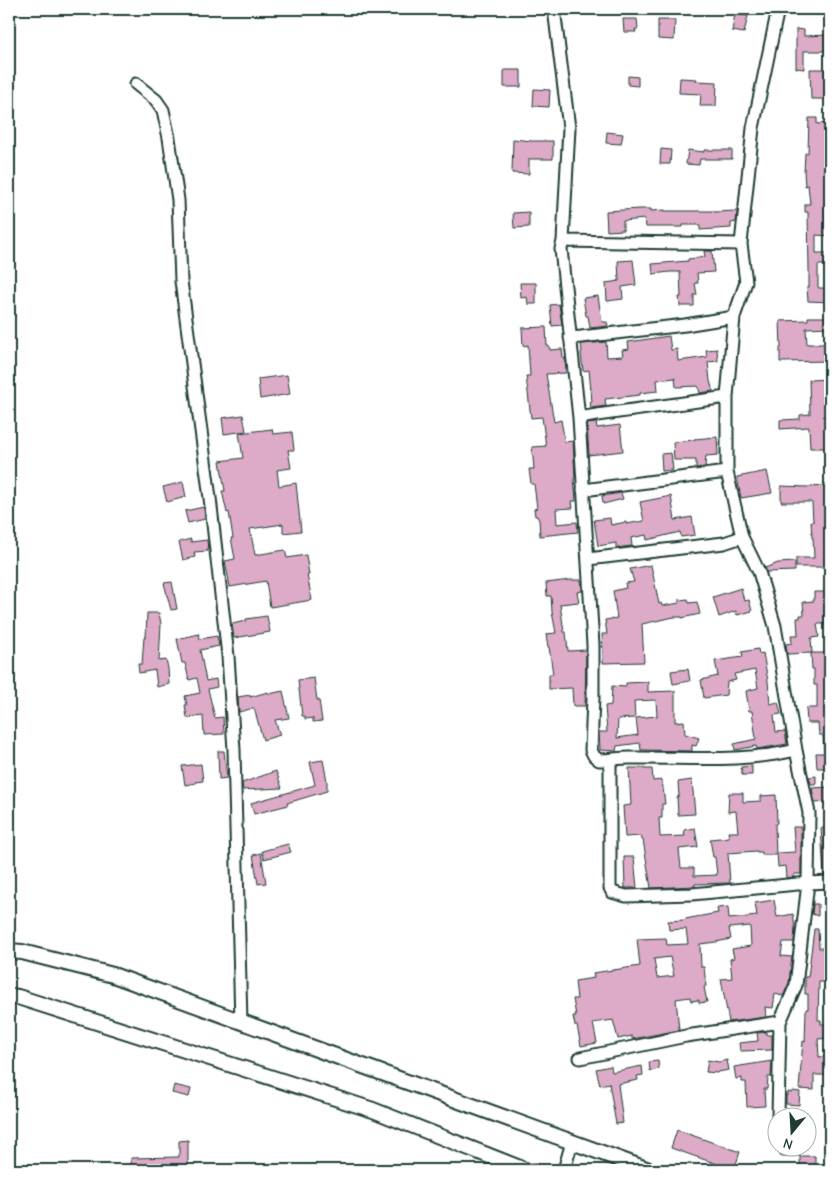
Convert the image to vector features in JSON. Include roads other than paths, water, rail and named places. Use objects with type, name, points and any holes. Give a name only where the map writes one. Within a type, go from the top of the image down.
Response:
[{"type":"main road","points":[[9,951],[22,952],[113,976],[649,1170]]},
{"type":"main road","points":[[9,996],[28,1000],[373,1110],[525,1170]]},
{"type":"street","points":[[554,9],[569,128],[562,249],[579,418],[593,644],[591,750],[599,760],[628,758],[710,759],[778,755],[796,750]]},
{"type":"street","points":[[778,9],[753,128],[741,244],[746,282],[734,317],[727,397],[728,472],[742,538],[759,572],[775,626],[796,750],[809,813],[808,883],[796,985],[780,1022],[778,1106]]},
{"type":"street","points":[[136,84],[156,100],[163,110],[178,200],[181,281],[210,498],[228,656],[234,750],[240,1022]]},
{"type":"street","points":[[563,240],[741,244]]},
{"type":"street","points":[[570,338],[685,325],[734,317]]},
{"type":"street","points":[[579,418],[727,397]]},
{"type":"street","points":[[583,490],[728,472]]},
{"type":"street","points":[[588,559],[724,543],[742,538]]},
{"type":"street","points":[[610,760],[610,888],[612,892],[626,896],[692,894],[830,882]]},
{"type":"street","points":[[580,1058],[686,1036],[780,1022]]},
{"type":"street","points":[[564,1170],[572,1142]]}]
